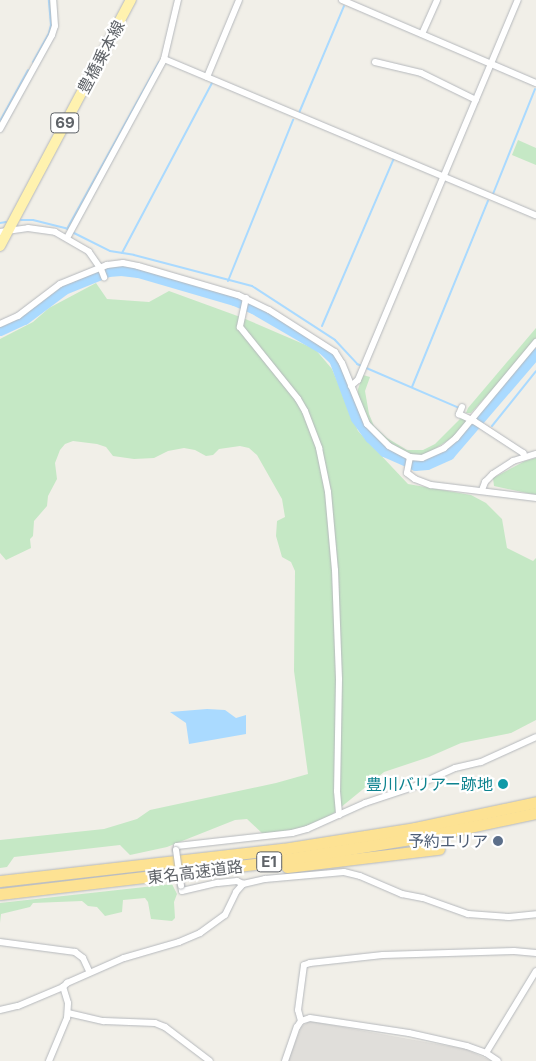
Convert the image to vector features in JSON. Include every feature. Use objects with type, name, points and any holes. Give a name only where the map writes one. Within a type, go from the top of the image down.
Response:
[{"type":"highway","name":"東名高速道路","points":[[0,881],[292,848],[415,828],[536,802]]},
{"type":"highway","name":"東名高速道路","points":[[0,894],[238,867],[400,841],[536,813]]},
{"type":"highway","points":[[238,867],[290,867],[439,849]]},
{"type":"main road","name":"豊橋乗本線","points":[[0,246],[4,232],[131,0]]},
{"type":"street","points":[[0,129],[52,34],[55,26],[53,0]]},
{"type":"street","points":[[67,238],[164,58],[178,0]]},
{"type":"street","points":[[207,77],[239,0]]},
{"type":"street","points":[[342,0],[536,83]]},
{"type":"street","points":[[422,34],[438,0]]},
{"type":"street","points":[[351,386],[358,380],[518,0]]},
{"type":"street","points":[[164,58],[536,215]]},
{"type":"street","points":[[375,62],[421,73],[476,100]]},
{"type":"street","points":[[4,232],[38,228],[67,238],[89,252],[101,268],[104,277]]},
{"type":"street","points":[[0,324],[18,316],[60,284],[101,268],[123,263],[245,299],[270,310],[335,352],[342,363],[366,424],[389,446],[410,458],[422,458],[444,448],[456,438],[536,342]]},
{"type":"street","points":[[245,299],[240,327],[298,398],[305,411],[319,448],[328,492],[335,570],[339,679],[337,791],[339,814]]},
{"type":"street","points":[[461,409],[459,414],[472,420],[480,427],[523,453],[525,457]]},
{"type":"street","points":[[482,490],[485,482],[493,474],[525,457],[536,454]]},
{"type":"street","points":[[410,458],[407,472],[415,479],[431,485],[536,498]]},
{"type":"street","points":[[244,884],[237,881],[218,883],[182,891],[177,846],[292,833],[456,768],[481,762],[536,737]]},
{"type":"street","points":[[0,1010],[18,1006],[63,987],[89,971],[200,933],[225,915],[236,892],[244,884],[265,878],[344,872],[360,876],[402,894],[423,898],[468,914],[509,917],[536,914]]},
{"type":"street","points":[[0,942],[66,949],[83,958],[89,971]]},
{"type":"street","points":[[285,1061],[301,1021],[298,1010],[304,965],[310,962],[383,954],[514,951],[536,953]]},
{"type":"street","points":[[486,1053],[536,971]]},
{"type":"street","points":[[49,1061],[68,1013],[68,1003],[63,987]]},
{"type":"street","points":[[68,1013],[104,1021],[155,1023],[165,1027],[210,1061]]},
{"type":"street","points":[[301,1021],[310,1018],[408,1034],[467,1046],[486,1053],[498,1061]]},
{"type":"shaded area","points":[[309,1021],[465,1049],[492,1061],[288,1061],[301,1027]]},
{"type":"green space","points":[[518,140],[536,148],[536,165],[512,155]]},
{"type":"green space","points":[[96,283],[107,299],[149,302],[169,291],[243,318],[315,349],[332,369],[358,431],[408,484],[471,495],[486,503],[502,519],[507,548],[533,561],[536,558],[536,720],[511,733],[461,743],[429,757],[384,772],[329,817],[302,828],[264,835],[247,819],[235,820],[167,847],[130,855],[120,845],[14,857],[7,867],[0,868],[0,840],[104,829],[137,819],[150,810],[276,783],[308,774],[294,671],[295,571],[291,562],[282,557],[276,536],[277,521],[285,517],[282,499],[257,455],[249,448],[240,446],[219,449],[213,455],[206,456],[195,450],[184,448],[168,451],[154,458],[134,459],[113,456],[106,447],[97,444],[73,441],[65,444],[60,450],[55,463],[57,479],[48,496],[47,506],[34,521],[33,536],[30,539],[31,548],[6,560],[0,553],[0,339],[33,322],[49,308]]},
{"type":"green space","points":[[536,328],[536,338],[471,413],[466,413],[468,408]]},
{"type":"green space","points":[[363,375],[370,377],[365,391],[369,414],[374,426],[387,438],[407,450],[423,450],[435,444],[460,419],[464,418],[467,421],[455,436],[425,455],[411,455],[385,440],[367,419],[358,397],[358,389]]},
{"type":"green space","points":[[536,458],[536,495],[494,486],[493,478],[525,461]]},
{"type":"green space","points":[[172,884],[177,894],[174,902],[175,918],[172,921],[151,919],[148,902],[145,898],[123,900],[122,912],[105,916],[97,907],[88,906],[82,901],[33,903],[30,907],[1,914],[0,923],[0,903]]},
{"type":"water","points":[[207,709],[225,710],[236,718],[246,715],[246,734],[189,744],[186,723],[170,712]]},
{"type":"waterway","points":[[33,62],[49,33],[51,25],[49,0]]},
{"type":"waterway","points":[[299,113],[344,6]]},
{"type":"waterway","points":[[67,229],[159,62]]},
{"type":"waterway","points":[[0,121],[28,70]]},
{"type":"waterway","points":[[122,253],[212,83]]},
{"type":"waterway","points":[[493,194],[535,89]]},
{"type":"waterway","points":[[228,281],[293,120]]},
{"type":"waterway","points":[[322,326],[394,158]]},
{"type":"waterway","points":[[412,387],[488,201]]},
{"type":"waterway","points":[[21,220],[33,220],[66,228]]},
{"type":"waterway","points":[[0,223],[6,222]]},
{"type":"waterway","points":[[74,233],[110,251],[134,255],[252,286],[335,340],[357,364],[459,408]]},
{"type":"waterway","points":[[0,330],[24,319],[64,289],[108,271],[138,272],[234,300],[253,308],[322,348],[334,359],[356,418],[370,437],[384,451],[415,465],[427,464],[449,454],[536,353]]},
{"type":"waterway","points":[[492,426],[536,371]]},
{"type":"place","name":"豊川バリアー跡地","points":[[503,784]]},
{"type":"place","name":"予約エリア","points":[[498,841]]}]
